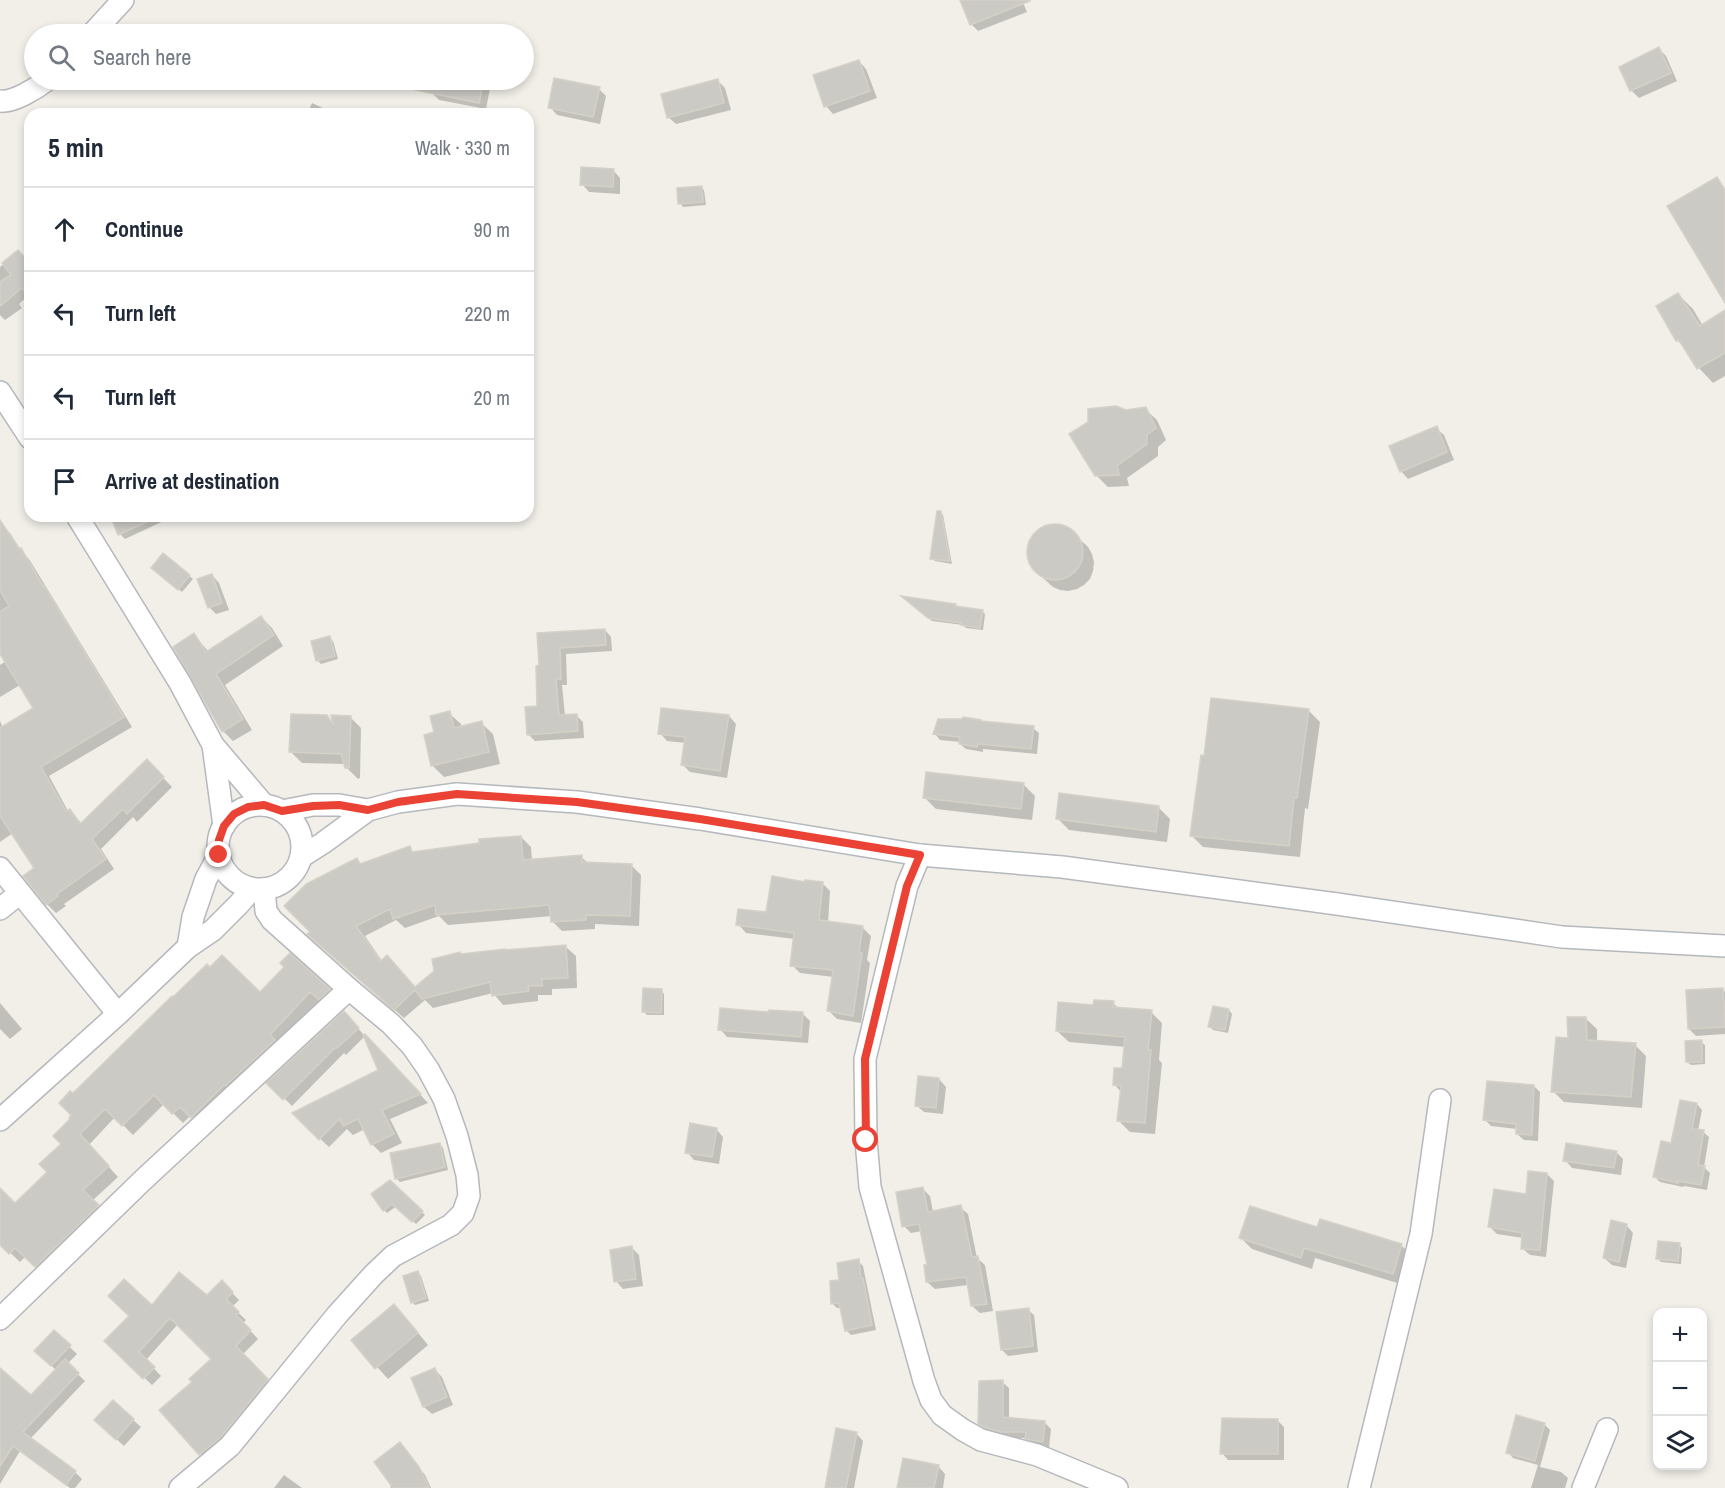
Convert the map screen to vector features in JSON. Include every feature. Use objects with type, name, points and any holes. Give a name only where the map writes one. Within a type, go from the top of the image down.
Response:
[{"type":"street","points":[[101,24],[123,0]]},
{"type":"street","points":[[0,101],[6,102],[32,90]]},
{"type":"street","points":[[0,392],[24,429]]},
{"type":"street","points":[[81,522],[180,683],[213,745],[273,808],[292,820],[299,831],[302,844],[301,857],[296,869],[288,879],[277,886],[258,889],[240,884],[230,877],[219,855],[219,840],[224,826],[234,814],[248,807],[273,808],[339,805],[368,810]]},
{"type":"street","points":[[213,745],[224,826]]},
{"type":"street","points":[[301,857],[368,810],[398,802],[457,794],[577,802],[700,819],[920,855],[1062,867],[1325,902],[1562,937],[1725,946]]},
{"type":"street","points":[[188,947],[193,917],[206,879],[219,855]]},
{"type":"street","points":[[920,855],[907,886],[865,1059],[866,1140],[870,1187],[924,1381],[931,1400],[942,1414],[981,1440],[1037,1455],[1117,1488]]},
{"type":"street","points":[[0,868],[118,1014]]},
{"type":"street","points":[[0,1120],[118,1014],[188,947],[213,930],[258,889]]},
{"type":"street","points":[[180,1488],[230,1446],[337,1315],[374,1274],[393,1256],[451,1225],[463,1213],[468,1196],[466,1175],[456,1136],[444,1099],[429,1069],[412,1046],[391,1024],[272,920],[258,889]]},
{"type":"street","points":[[0,909],[20,893]]},
{"type":"street","points":[[0,1319],[143,1180],[349,989]]},
{"type":"street","points":[[1359,1488],[1421,1234],[1440,1100]]},
{"type":"street","points":[[1583,1488],[1607,1429]]},
{"type":"building","points":[[960,0],[1029,0],[1030,1],[970,25]]},
{"type":"building","points":[[1659,47],[1671,73],[1630,91],[1619,67]]},
{"type":"building","points":[[859,60],[870,91],[824,107],[813,75]]},
{"type":"building","points":[[554,78],[600,87],[593,117],[548,108]]},
{"type":"building","points":[[718,79],[724,103],[667,118],[661,94]]},
{"type":"building","points":[[416,90],[482,90],[479,103]]},
{"type":"building","points":[[581,167],[614,169],[613,187],[580,185]]},
{"type":"building","points":[[1717,177],[1725,190],[1725,303],[1667,206]]},
{"type":"building","points":[[702,186],[703,202],[678,204],[677,188]]},
{"type":"building","points":[[18,250],[24,257],[24,290],[22,288],[0,306],[0,282],[11,275],[2,263]]},
{"type":"building","points":[[1678,293],[1700,326],[1725,310],[1725,353],[1697,369],[1679,340],[1676,341],[1656,306]]},
{"type":"building","points":[[1116,406],[1126,410],[1146,407],[1156,428],[1147,435],[1147,444],[1117,466],[1119,475],[1095,476],[1069,434],[1088,422],[1088,409]]},
{"type":"building","points":[[1437,426],[1447,452],[1400,472],[1389,446]]},
{"type":"building","points":[[937,511],[941,511],[950,561],[930,559]]},
{"type":"building","points":[[0,520],[19,549],[21,548],[124,717],[41,767],[66,811],[70,809],[80,824],[147,759],[164,777],[127,814],[123,809],[92,839],[106,859],[57,894],[58,896],[46,905],[23,876],[34,868],[0,816],[0,728],[33,708],[0,654],[0,612],[9,606],[0,590]]},
{"type":"building","points":[[113,522],[147,522],[118,535]]},
{"type":"building","points":[[1050,524],[1060,524],[1075,532],[1081,541],[1083,552],[1081,563],[1075,572],[1060,580],[1050,580],[1039,575],[1032,568],[1027,557],[1027,547],[1032,536],[1039,529]]},
{"type":"building","points":[[163,553],[190,575],[178,590],[151,568]]},
{"type":"building","points":[[212,574],[222,603],[208,608],[197,579]]},
{"type":"building","points":[[901,596],[983,610],[980,628],[928,618]]},
{"type":"building","points":[[261,616],[274,635],[216,674],[243,719],[222,732],[173,647],[194,633],[206,652]]},
{"type":"building","points":[[605,629],[606,645],[560,648],[561,679],[556,679],[559,715],[577,714],[578,731],[527,735],[525,707],[537,706],[536,666],[539,665],[537,633]]},
{"type":"building","points":[[330,636],[335,656],[316,661],[311,641]]},
{"type":"building","points":[[1211,698],[1309,709],[1297,798],[1294,798],[1289,846],[1190,836],[1201,755],[1204,756]]},
{"type":"building","points":[[661,708],[729,715],[720,771],[681,765],[685,737],[658,734]]},
{"type":"building","points":[[450,711],[454,728],[482,721],[489,752],[431,766],[424,735],[434,732],[430,716]]},
{"type":"building","points":[[291,714],[327,715],[333,725],[331,715],[351,716],[349,768],[345,768],[341,754],[289,752]]},
{"type":"building","points":[[963,717],[1034,726],[1031,749],[978,744],[977,747],[959,744],[960,737],[933,734],[938,719],[962,719]]},
{"type":"building","points":[[926,772],[1024,783],[1021,809],[923,798]]},
{"type":"building","points":[[1059,793],[1159,806],[1156,832],[1056,819]]},
{"type":"building","points":[[521,836],[523,860],[582,855],[582,862],[632,864],[630,916],[586,915],[586,920],[551,922],[549,905],[436,915],[435,905],[393,919],[390,909],[356,926],[381,961],[387,955],[415,987],[434,971],[432,959],[460,952],[461,954],[566,945],[568,978],[542,979],[542,986],[528,986],[529,991],[492,996],[490,982],[422,999],[415,990],[394,1010],[307,934],[310,932],[284,906],[306,884],[357,858],[360,864],[410,846],[412,852],[479,843],[479,839]]},
{"type":"building","points":[[772,876],[805,882],[805,880],[823,882],[819,920],[863,926],[859,952],[862,953],[853,1016],[827,1011],[833,970],[790,966],[794,933],[736,925],[738,909],[766,912]]},
{"type":"building","points":[[290,953],[330,989],[319,1000],[310,992],[270,1035],[275,1040],[191,1118],[180,1107],[172,1114],[154,1095],[122,1126],[105,1109],[80,1134],[109,1166],[83,1190],[99,1205],[35,1267],[15,1248],[9,1254],[0,1245],[0,1188],[15,1203],[47,1172],[39,1164],[61,1144],[53,1136],[70,1119],[71,1115],[59,1103],[70,1091],[73,1093],[207,964],[210,967],[222,955],[260,992],[284,967],[280,963]]},
{"type":"building","points":[[643,988],[662,989],[661,1013],[642,1012]]},
{"type":"building","points":[[1723,988],[1725,1027],[1688,1029],[1686,990]]},
{"type":"building","points":[[1094,1000],[1114,1001],[1113,1007],[1152,1010],[1145,1123],[1117,1121],[1121,1086],[1113,1085],[1114,1068],[1122,1068],[1125,1037],[1056,1031],[1058,1002],[1093,1005]]},
{"type":"building","points":[[1213,1006],[1229,1009],[1225,1030],[1208,1027]]},
{"type":"building","points":[[720,1008],[803,1012],[801,1037],[718,1030]]},
{"type":"building","points":[[344,1011],[359,1028],[336,1047],[283,1100],[266,1083]]},
{"type":"building","points":[[1567,1017],[1586,1017],[1587,1040],[1636,1043],[1631,1097],[1551,1092],[1556,1037],[1568,1038]]},
{"type":"building","points":[[365,1034],[421,1094],[382,1110],[394,1134],[371,1145],[358,1119],[343,1126],[339,1119],[319,1140],[292,1113],[378,1070],[363,1035]]},
{"type":"building","points":[[1702,1040],[1702,1062],[1686,1062],[1685,1041]]},
{"type":"building","points":[[918,1076],[939,1078],[936,1108],[915,1106]]},
{"type":"building","points":[[1487,1081],[1534,1085],[1532,1135],[1516,1134],[1516,1124],[1483,1120]]},
{"type":"building","points":[[1680,1100],[1697,1103],[1692,1129],[1704,1130],[1698,1165],[1705,1166],[1701,1185],[1678,1181],[1678,1183],[1653,1177],[1661,1141],[1671,1143]]},
{"type":"building","points":[[690,1123],[717,1128],[712,1157],[685,1153]]},
{"type":"building","points":[[440,1143],[445,1167],[395,1179],[390,1153]]},
{"type":"building","points":[[1566,1143],[1617,1151],[1614,1168],[1563,1161]]},
{"type":"building","points":[[1528,1171],[1547,1173],[1540,1250],[1521,1249],[1522,1233],[1488,1227],[1494,1189],[1526,1194]]},
{"type":"building","points":[[390,1180],[423,1211],[412,1222],[392,1204],[383,1211],[371,1194]]},
{"type":"building","points":[[923,1187],[928,1212],[961,1205],[972,1257],[978,1256],[987,1304],[971,1306],[966,1277],[926,1282],[924,1265],[927,1265],[919,1224],[902,1227],[896,1192]]},
{"type":"building","points":[[1250,1206],[1317,1227],[1320,1219],[1402,1244],[1393,1274],[1304,1248],[1301,1258],[1239,1238]]},
{"type":"building","points":[[1611,1220],[1627,1224],[1619,1262],[1603,1258]]},
{"type":"building","points":[[1658,1241],[1680,1243],[1678,1261],[1656,1259]]},
{"type":"building","points":[[632,1246],[636,1279],[614,1282],[610,1250]]},
{"type":"building","points":[[859,1259],[872,1325],[845,1331],[839,1303],[831,1304],[830,1281],[839,1280],[837,1263]]},
{"type":"building","points":[[418,1271],[426,1298],[411,1303],[403,1276]]},
{"type":"building","points":[[179,1272],[207,1295],[222,1280],[233,1292],[226,1299],[239,1312],[236,1315],[251,1330],[236,1346],[268,1379],[221,1437],[199,1455],[159,1410],[192,1382],[189,1379],[211,1359],[170,1318],[139,1352],[155,1367],[143,1379],[104,1341],[129,1316],[108,1296],[124,1279],[152,1305]]},
{"type":"building","points":[[394,1304],[418,1333],[375,1369],[351,1340]]},
{"type":"building","points":[[1029,1308],[1033,1346],[1001,1350],[996,1312]]},
{"type":"building","points":[[54,1330],[71,1345],[51,1366],[34,1351]]},
{"type":"building","points":[[65,1359],[79,1373],[23,1432],[76,1471],[66,1485],[13,1446],[0,1466],[0,1368],[31,1395]]},
{"type":"building","points":[[435,1368],[447,1397],[423,1407],[411,1378]]},
{"type":"building","points":[[1003,1380],[1003,1417],[1045,1421],[1043,1442],[1025,1439],[1026,1432],[1001,1432],[978,1424],[979,1381]]},
{"type":"building","points":[[113,1400],[134,1419],[116,1440],[94,1420]]},
{"type":"building","points":[[1516,1415],[1545,1423],[1535,1461],[1506,1453]]},
{"type":"building","points":[[1222,1418],[1278,1419],[1278,1454],[1220,1454]]},
{"type":"building","points":[[836,1428],[857,1432],[846,1488],[825,1488]]},
{"type":"building","points":[[400,1442],[419,1467],[429,1488],[393,1488],[374,1462]]},
{"type":"building","points":[[903,1458],[939,1465],[934,1488],[897,1488]]},
{"type":"route","points":[[219,855],[219,840],[224,826],[234,814],[248,807],[264,805],[282,811],[339,805],[368,810],[398,802],[457,794],[577,802],[700,819],[920,855],[907,886],[865,1059],[866,1140]]}]
